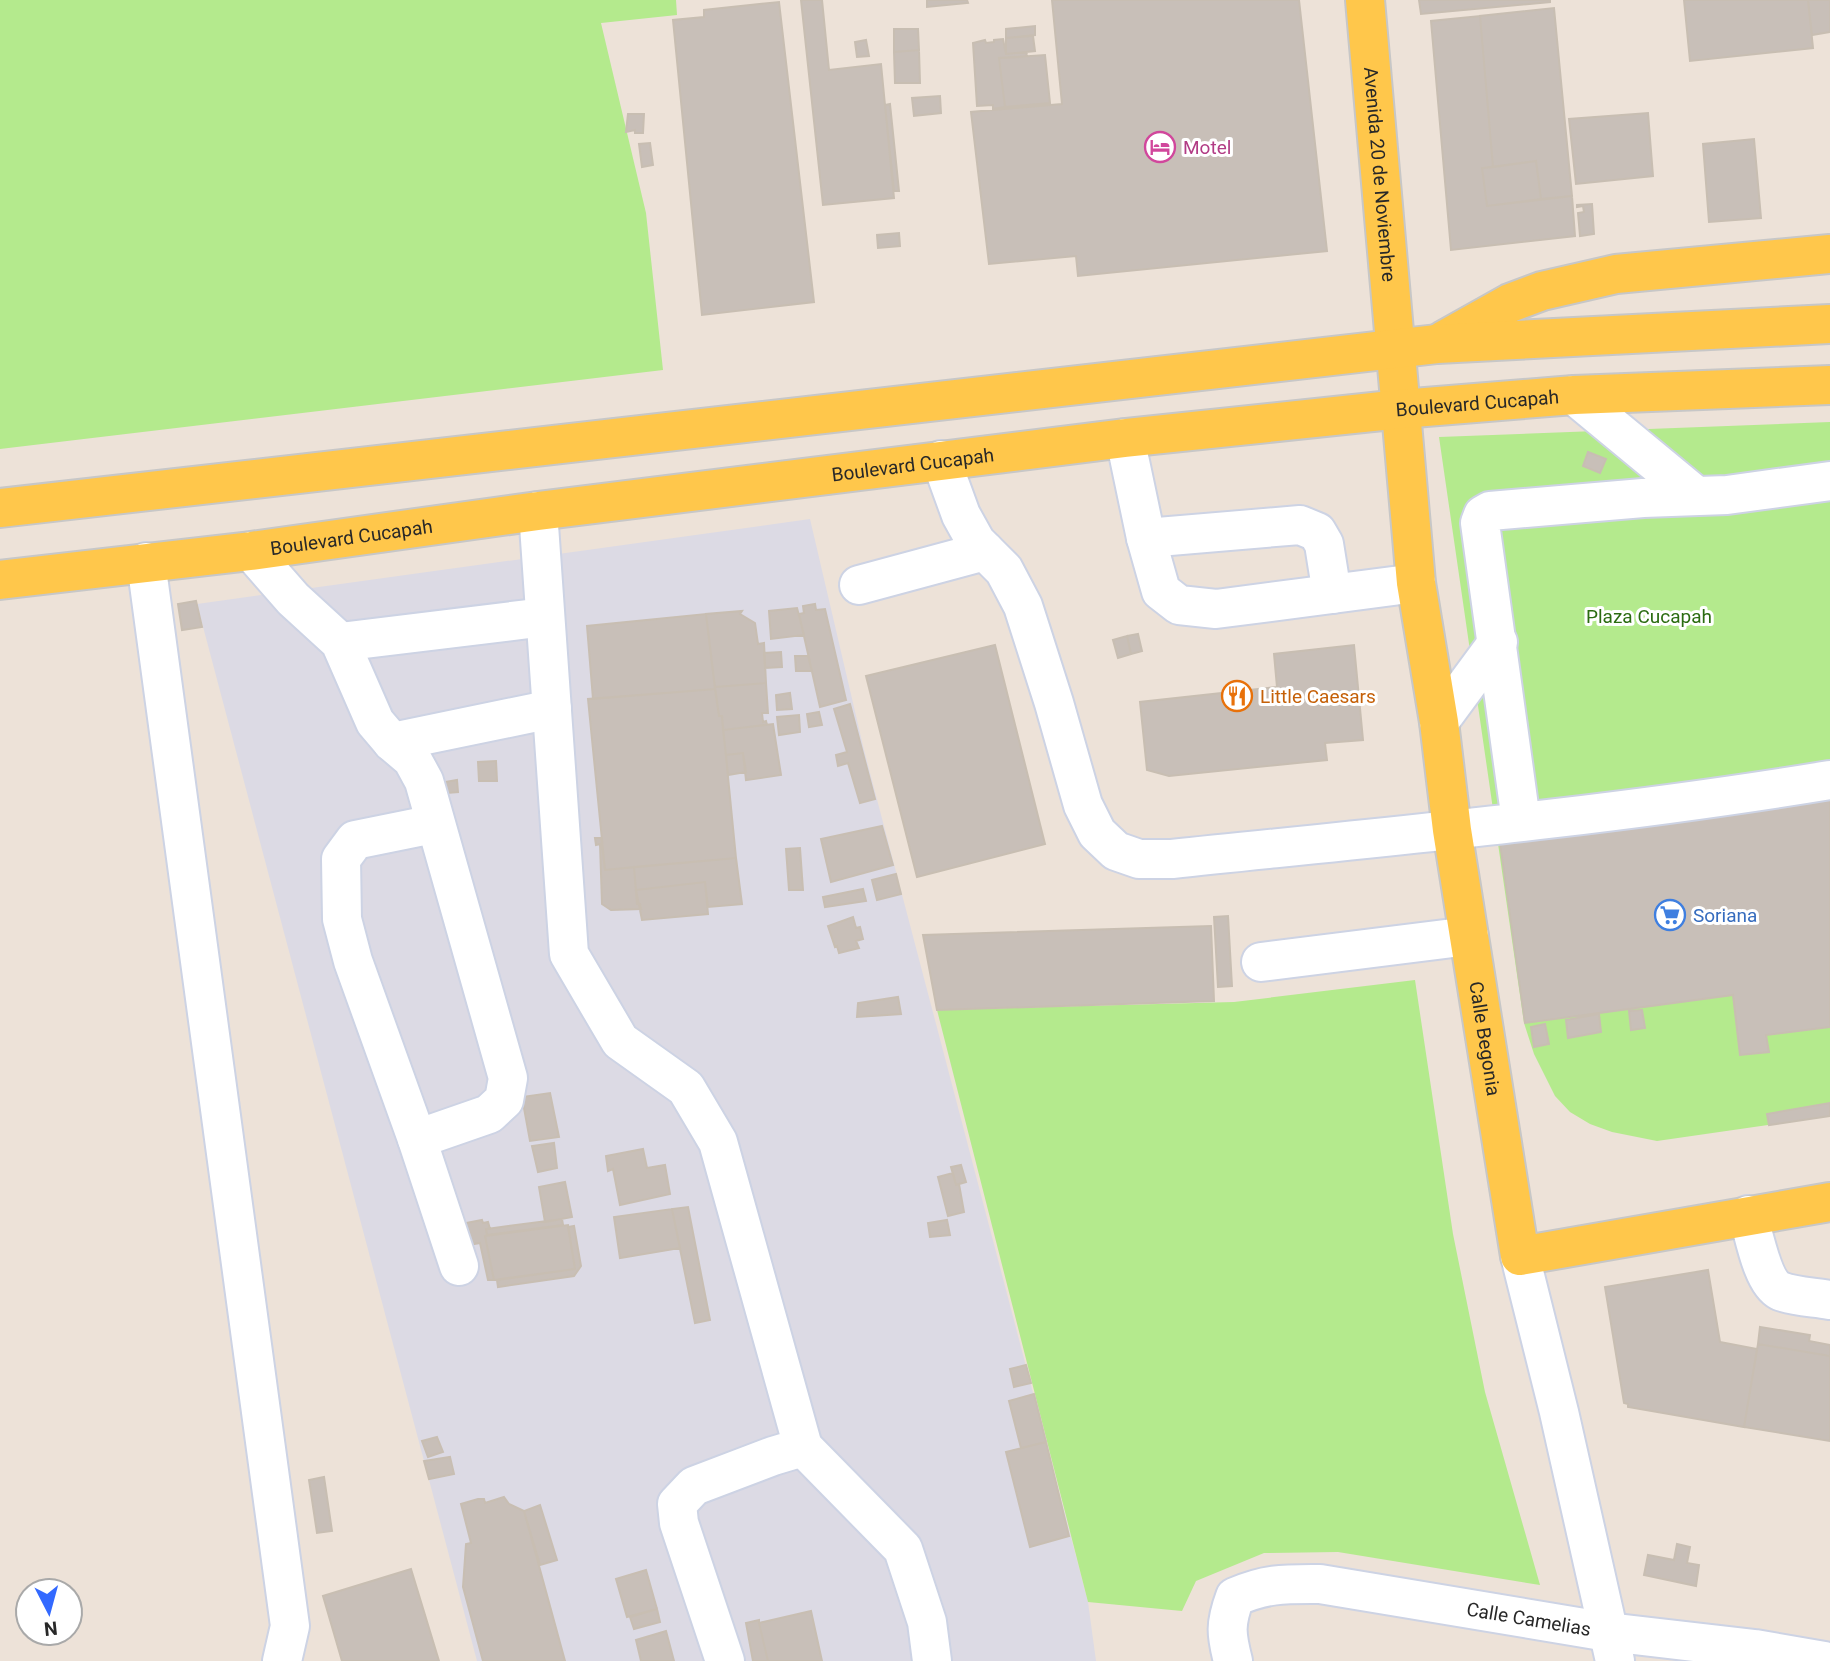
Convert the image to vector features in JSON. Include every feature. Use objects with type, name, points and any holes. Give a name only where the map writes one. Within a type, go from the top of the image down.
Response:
[{"type":"main road","name":"Avenida 20 de Noviembre","points":[[1365,0],[1401,409]]},
{"type":"main road","points":[[1437,344],[1510,303],[1542,290],[1616,274],[1830,254]]},
{"type":"main road","points":[[0,508],[1437,344],[1830,324]]},
{"type":"main road","name":"Boulevard Cucapah","points":[[0,580],[251,551],[538,511],[1125,438],[1401,409],[1574,395],[1830,385]]},
{"type":"main road","name":"Calle Begonia","points":[[1401,409],[1416,583],[1439,722],[1452,830],[1520,1256]]},
{"type":"main road","points":[[1520,1256],[1830,1202]]},
{"type":"street","points":[[1574,395],[1695,495]]},
{"type":"street","points":[[1125,438],[1146,538],[1161,591],[1179,605],[1216,609],[1416,583]]},
{"type":"street","points":[[941,460],[961,514],[976,542],[1004,570],[1023,606],[1083,805],[1097,833],[1116,851],[1139,859],[1172,859],[1452,830],[1765,791],[1830,780]]},
{"type":"street","points":[[1521,821],[1480,523],[1483,514],[1490,511],[1695,495],[1727,495],[1830,481]]},
{"type":"street","points":[[538,511],[569,954],[620,1041],[687,1088],[718,1142],[803,1447],[903,1549],[927,1622],[932,1661]]},
{"type":"street","points":[[1146,538],[1300,525],[1317,532],[1324,544],[1332,594]]},
{"type":"street","points":[[251,551],[293,599],[340,642],[375,722],[392,742],[412,758],[424,781],[508,1078],[504,1100],[489,1114],[417,1139]]},
{"type":"street","points":[[859,585],[985,551]]},
{"type":"street","points":[[146,562],[290,1626],[282,1661]]},
{"type":"street","points":[[340,642],[545,617]]},
{"type":"street","points":[[1439,722],[1498,642]]},
{"type":"street","points":[[392,742],[552,709]]},
{"type":"street","points":[[434,824],[355,840],[341,859],[342,919],[353,961],[459,1266]]},
{"type":"street","points":[[1261,962],[1469,936]]},
{"type":"street","points":[[1748,1215],[1768,1280],[1777,1290],[1830,1300]]},
{"type":"street","name":"Calle Begonia","points":[[1520,1256],[1559,1412],[1611,1646]]},
{"type":"street","points":[[726,1661],[679,1523],[677,1504],[694,1486],[773,1455],[803,1447]]},
{"type":"street","name":"Calle Camelias","points":[[1233,1661],[1228,1642],[1227,1619],[1235,1597],[1259,1586],[1320,1584],[1611,1646],[1755,1649],[1824,1661]]},
{"type":"shaded area","points":[[810,519],[864,750],[1088,1602],[1096,1661],[477,1661],[197,604]]},
{"type":"green space","points":[[0,0],[676,0],[677,15],[601,23],[646,213],[663,370],[0,449]]},
{"type":"green space","name":"Plaza Cucapah","points":[[1830,422],[1830,1116],[1657,1141],[1612,1132],[1590,1124],[1570,1112],[1555,1096],[1534,1054],[1524,1023],[1439,437]]},
{"type":"green space","points":[[1415,980],[1453,1234],[1485,1392],[1540,1585],[1338,1552],[1264,1553],[1196,1581],[1182,1611],[1088,1602],[937,1010],[1234,1002]]},
{"type":"building","points":[[801,0],[822,0],[829,70],[881,64],[894,198],[823,205]]},
{"type":"building","points":[[927,0],[967,0],[968,3],[927,7]]},
{"type":"building","points":[[1052,0],[1299,0],[1327,251],[1078,276],[1076,256],[989,264],[971,112],[1062,104]]},
{"type":"building","points":[[1419,0],[1550,0],[1550,2],[1421,14]]},
{"type":"building","points":[[1684,0],[1808,0],[1813,48],[1690,61]]},
{"type":"building","points":[[1808,0],[1830,0],[1830,32],[1812,35]]},
{"type":"building","points":[[779,2],[814,302],[702,315],[673,20],[704,17],[704,10]]},
{"type":"building","points":[[1554,8],[1572,196],[1541,199],[1536,161],[1493,167],[1480,16]]},
{"type":"building","points":[[1480,16],[1493,167],[1482,168],[1487,206],[1572,196],[1575,236],[1451,250],[1431,21]]},
{"type":"building","points":[[1035,26],[1035,35],[1006,38],[1006,29]]},
{"type":"building","points":[[894,29],[918,29],[919,50],[894,52]]},
{"type":"building","points":[[1033,36],[1035,51],[1006,54],[1006,38]]},
{"type":"building","points":[[1003,39],[1006,54],[1027,52],[1026,57],[999,58],[1005,107],[993,109],[993,105],[977,106],[973,43]]},
{"type":"building","points":[[866,40],[869,56],[857,57],[855,42]]},
{"type":"building","points":[[919,50],[920,83],[895,83],[894,52]]},
{"type":"building","points":[[1045,55],[1050,103],[1005,107],[999,58]]},
{"type":"building","points":[[940,96],[941,113],[914,116],[912,98]]},
{"type":"building","points":[[890,104],[899,191],[894,191],[885,105]]},
{"type":"building","points":[[1648,113],[1653,176],[1576,184],[1569,119]]},
{"type":"building","points":[[628,114],[644,114],[643,133],[635,133],[635,130],[626,132]]},
{"type":"building","points":[[1754,139],[1761,218],[1709,222],[1703,144]]},
{"type":"building","points":[[650,143],[653,165],[642,167],[639,144]]},
{"type":"building","points":[[1536,161],[1541,199],[1487,206],[1482,168]]},
{"type":"building","points":[[1592,204],[1594,234],[1580,236],[1578,213],[1584,212],[1583,206],[1577,205]]},
{"type":"building","points":[[899,233],[900,246],[878,248],[877,235]]},
{"type":"building","points":[[1588,452],[1606,459],[1600,473],[1583,466]]},
{"type":"building","points":[[196,601],[202,627],[182,630],[178,604]]},
{"type":"building","points":[[815,604],[816,610],[825,609],[846,700],[820,707],[799,614],[804,613],[803,606]]},
{"type":"building","points":[[797,608],[804,635],[771,639],[769,611]]},
{"type":"building","points":[[742,611],[740,614],[755,623],[758,644],[764,643],[766,683],[715,687],[706,614]]},
{"type":"building","points":[[706,614],[715,689],[593,699],[587,626]]},
{"type":"building","points":[[1138,634],[1142,651],[1131,654],[1127,636]]},
{"type":"building","points":[[1127,636],[1131,654],[1118,658],[1113,640]]},
{"type":"building","points":[[995,645],[1045,844],[917,877],[866,676]]},
{"type":"building","points":[[1354,645],[1363,740],[1325,743],[1327,760],[1169,776],[1147,770],[1140,702],[1277,687],[1274,654]]},
{"type":"building","points":[[781,652],[782,667],[765,668],[764,653]]},
{"type":"building","points":[[795,656],[808,656],[812,671],[796,671]]},
{"type":"building","points":[[766,683],[768,713],[762,713],[763,722],[766,721],[767,725],[723,730],[715,687]]},
{"type":"building","points":[[715,689],[719,716],[722,716],[736,858],[605,870],[588,699]]},
{"type":"building","points":[[790,693],[792,709],[777,710],[776,695]]},
{"type":"building","points":[[850,704],[875,799],[860,803],[848,763],[838,766],[836,755],[847,752],[834,709]]},
{"type":"building","points":[[819,712],[822,725],[809,727],[807,714]]},
{"type":"building","points":[[799,715],[800,732],[779,735],[777,717]]},
{"type":"building","points":[[773,724],[781,775],[746,780],[743,753],[726,755],[723,730]]},
{"type":"building","points":[[743,753],[746,772],[728,775],[726,755]]},
{"type":"building","points":[[496,761],[497,781],[479,781],[478,762]]},
{"type":"building","points":[[457,780],[458,792],[447,793],[445,782]]},
{"type":"building","name":"Soriana","points":[[1830,792],[1830,1027],[1766,1035],[1769,1052],[1740,1055],[1733,995],[1525,1023],[1499,836]]},
{"type":"building","points":[[882,826],[893,865],[831,882],[821,839]]},
{"type":"building","points":[[595,838],[601,838],[605,870],[634,867],[637,904],[640,904],[641,909],[611,910],[602,904],[600,844],[596,845]]},
{"type":"building","points":[[800,848],[803,890],[789,890],[786,849]]},
{"type":"building","points":[[736,858],[742,904],[708,907],[705,882],[636,890],[634,867]]},
{"type":"building","points":[[896,874],[901,894],[877,900],[872,880]]},
{"type":"building","points":[[705,882],[708,914],[642,920],[636,890]]},
{"type":"building","points":[[863,889],[866,901],[825,907],[823,897]]},
{"type":"building","points":[[1228,916],[1232,986],[1218,987],[1214,917]]},
{"type":"building","points":[[853,917],[856,928],[860,927],[863,939],[856,941],[859,948],[839,953],[828,926]]},
{"type":"building","points":[[1211,926],[1214,1001],[937,1010],[923,935]]},
{"type":"building","points":[[898,997],[901,1014],[857,1017],[858,1003]]},
{"type":"building","points":[[1642,1010],[1645,1028],[1631,1030],[1629,1011]]},
{"type":"building","points":[[1599,1014],[1601,1032],[1568,1038],[1566,1020]]},
{"type":"building","points":[[1545,1024],[1549,1044],[1534,1047],[1531,1027]]},
{"type":"building","points":[[550,1093],[559,1137],[530,1141],[522,1097]]},
{"type":"building","points":[[1830,1103],[1830,1116],[1769,1125],[1767,1114]]},
{"type":"building","points":[[554,1143],[557,1168],[538,1172],[532,1146]]},
{"type":"building","points":[[643,1149],[647,1168],[665,1165],[670,1194],[620,1205],[613,1169],[608,1171],[606,1156]]},
{"type":"building","points":[[961,1165],[966,1182],[956,1185],[951,1167]]},
{"type":"building","points":[[953,1173],[956,1185],[959,1184],[964,1212],[948,1216],[938,1177]]},
{"type":"building","points":[[565,1182],[572,1217],[545,1222],[539,1187]]},
{"type":"building","points":[[688,1207],[710,1320],[695,1323],[672,1209]]},
{"type":"building","points":[[672,1209],[680,1248],[620,1258],[614,1217]]},
{"type":"building","points":[[562,1219],[563,1225],[487,1235],[486,1229]]},
{"type":"building","points":[[482,1220],[483,1223],[488,1222],[490,1229],[486,1229],[485,1236],[494,1280],[488,1280],[480,1243],[468,1245],[461,1224]]},
{"type":"building","points":[[947,1220],[950,1235],[930,1237],[928,1223]]},
{"type":"building","points":[[568,1225],[575,1269],[494,1280],[485,1236]]},
{"type":"building","points":[[574,1226],[581,1266],[574,1276],[498,1287],[497,1280],[575,1269],[568,1227]]},
{"type":"building","points":[[1708,1270],[1720,1342],[1757,1349],[1744,1427],[1628,1407],[1628,1404],[1624,1403],[1605,1287]]},
{"type":"building","points":[[1760,1327],[1810,1335],[1809,1341],[1830,1345],[1830,1356],[1758,1344]]},
{"type":"building","points":[[1758,1344],[1830,1356],[1830,1441],[1744,1427]]},
{"type":"building","points":[[1026,1365],[1031,1383],[1014,1387],[1010,1369]]},
{"type":"building","points":[[1034,1394],[1046,1442],[1021,1448],[1009,1401]]},
{"type":"building","points":[[437,1437],[443,1452],[428,1457],[422,1441]]},
{"type":"building","points":[[1046,1442],[1069,1536],[1030,1547],[1006,1452]]},
{"type":"building","points":[[450,1457],[454,1474],[429,1479],[424,1461]]},
{"type":"building","points":[[324,1477],[332,1531],[317,1533],[309,1480]]},
{"type":"building","points":[[504,1497],[509,1504],[524,1511],[565,1661],[483,1661],[463,1587],[466,1544],[471,1543],[461,1504],[478,1499],[484,1499],[485,1503]]},
{"type":"building","points":[[540,1505],[557,1560],[540,1565],[524,1511]]},
{"type":"building","points":[[1677,1544],[1690,1547],[1687,1563],[1699,1565],[1696,1586],[1644,1575],[1648,1555],[1674,1560]]},
{"type":"building","points":[[411,1569],[439,1661],[342,1661],[323,1596]]},
{"type":"building","points":[[646,1570],[657,1609],[627,1617],[616,1579]]},
{"type":"building","points":[[657,1609],[660,1622],[634,1629],[630,1617]]},
{"type":"building","points":[[811,1611],[822,1661],[768,1661],[759,1623]]},
{"type":"building","points":[[759,1620],[768,1661],[753,1661],[746,1623]]},
{"type":"building","points":[[666,1631],[674,1661],[641,1661],[636,1640]]},
{"type":"place","name":"Motel","points":[[1160,147]]},
{"type":"place","name":"Little Caesars","points":[[1237,696]]},
{"type":"place","name":"Soriana","points":[[1670,915]]}]
